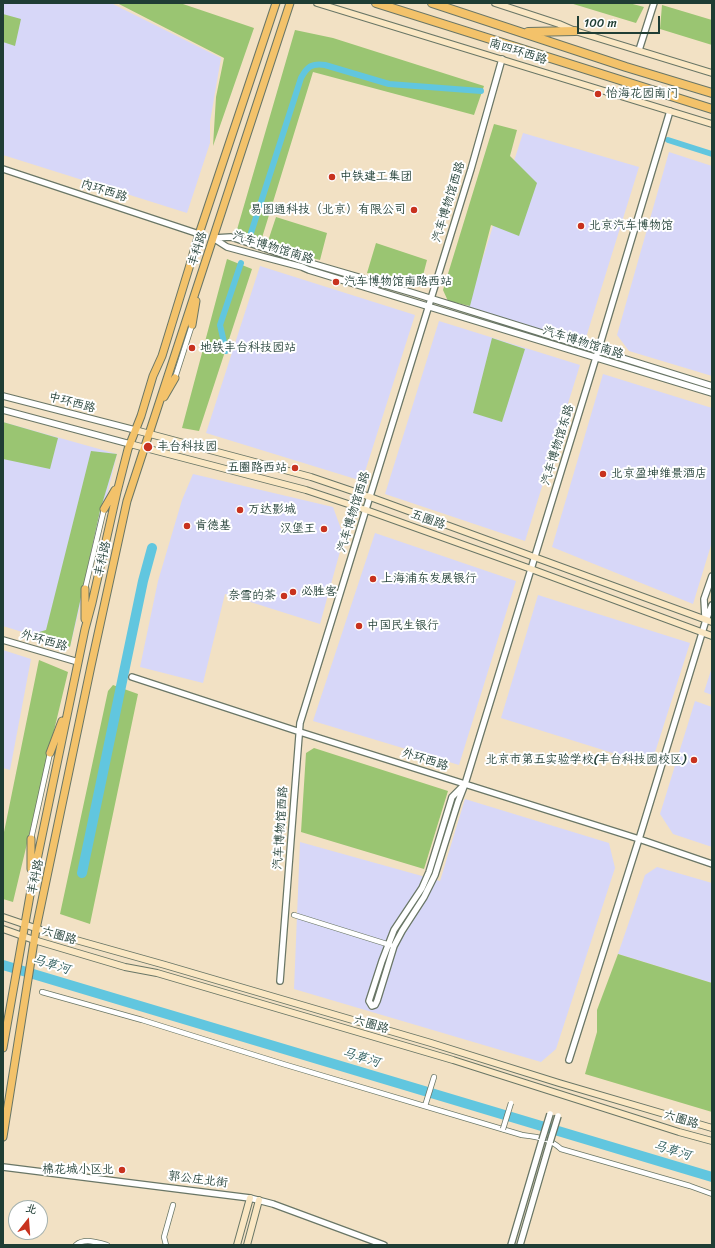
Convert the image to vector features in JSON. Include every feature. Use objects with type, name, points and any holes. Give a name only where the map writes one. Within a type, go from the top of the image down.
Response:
[{"type":"highway","name":"南四环西路","points":[[376,3],[712,109]]},
{"type":"highway","points":[[432,3],[626,67],[712,93]]},
{"type":"highway","points":[[521,32],[575,31]]},
{"type":"main road","name":"丰科路","points":[[3,1048],[32,884],[85,629],[120,481],[130,444],[153,376],[162,356],[190,268],[199,234],[276,3]]},
{"type":"main road","name":"丰科路","points":[[3,1137],[36,929],[127,501],[290,3]]},
{"type":"main road","name":"南四环西路","points":[[317,3],[712,124]]},
{"type":"main road","points":[[495,3],[559,24],[575,31],[712,73]]},
{"type":"main road","points":[[192,325],[196,302],[195,294]]},
{"type":"main road","points":[[158,406],[175,378]]},
{"type":"main road","name":"五圈路","points":[[135,430],[311,477],[370,497],[709,621]]},
{"type":"main road","name":"五圈路","points":[[130,444],[306,490],[531,569],[712,636]]},
{"type":"main road","points":[[104,509],[120,481]]},
{"type":"main road","points":[[85,589],[85,629]]},
{"type":"main road","points":[[50,753],[60,725],[68,710]]},
{"type":"main road","points":[[31,839],[32,884]]},
{"type":"main road","name":"六圈路","points":[[3,917],[36,929],[416,1038],[589,1092],[712,1128]]},
{"type":"main road","name":"六圈路","points":[[3,929],[34,940],[125,967],[157,974],[445,1058],[712,1141]]},
{"type":"main road","points":[[237,1245],[250,1198]]},
{"type":"main road","points":[[247,1245],[259,1200]]},
{"type":"street","points":[[639,50],[654,3]]},
{"type":"street","name":"汽车博物馆西路","points":[[280,980],[300,723],[473,162],[502,59]]},
{"type":"street","name":"汽车博物馆东路","points":[[465,784],[670,111]]},
{"type":"street","name":"内环西路","points":[[3,169],[199,234]]},
{"type":"street","name":"汽车博物馆南路","points":[[213,238],[231,237],[283,255],[712,386]]},
{"type":"street","name":"汽车博物馆南路","points":[[213,238],[227,246],[264,258],[302,267],[712,394]]},
{"type":"street","points":[[175,378],[192,325]]},
{"type":"street","name":"中环西路","points":[[3,396],[135,430]]},
{"type":"street","name":"中环西路","points":[[3,410],[130,444]]},
{"type":"street","name":"丰科路","points":[[85,589],[104,509]]},
{"type":"street","points":[[709,621],[704,599],[712,576]]},
{"type":"street","points":[[570,1060],[702,632],[709,621],[712,605]]},
{"type":"street","name":"外环西路","points":[[3,640],[78,662]]},
{"type":"street","name":"外环西路","points":[[132,677],[300,732],[639,839],[712,864]]},
{"type":"street","points":[[31,839],[50,753]]},
{"type":"street","points":[[391,945],[369,1001],[372,1006],[375,1005],[377,1001],[391,945],[394,930],[422,888],[429,872],[452,797],[465,784]]},
{"type":"street","points":[[294,915],[391,945]]},
{"type":"street","points":[[42,992],[142,1020],[283,1064],[522,1135],[539,1137],[553,1142],[561,1149],[690,1186],[712,1194]]},
{"type":"street","points":[[425,1106],[434,1077]]},
{"type":"street","points":[[503,1129],[510,1103]]},
{"type":"street","points":[[511,1245],[550,1114]]},
{"type":"street","points":[[520,1245],[558,1116]]},
{"type":"street","name":"郭公庄北街","points":[[3,1167],[250,1198],[272,1204],[384,1245]]},
{"type":"street","points":[[166,1245],[164,1237],[173,1205]]},
{"type":"street","points":[[76,1245],[78,1243],[93,1241],[107,1245]]},
{"type":"shaded area","points":[[3,3],[111,3],[221,58],[210,122],[210,143],[187,213],[3,155]]},
{"type":"shaded area","points":[[523,133],[639,167],[584,344],[467,307]]},
{"type":"shaded area","points":[[669,152],[712,166],[712,376],[629,351],[617,335]]},
{"type":"shaded area","points":[[260,266],[415,315],[362,481],[206,433]]},
{"type":"shaded area","points":[[439,321],[580,365],[525,541],[385,494]]},
{"type":"shaded area","points":[[603,374],[712,408],[712,542],[693,604],[552,547]]},
{"type":"shaded area","points":[[3,422],[117,454],[70,647],[3,626]]},
{"type":"shaded area","points":[[193,474],[333,507],[344,537],[320,624],[225,594],[203,683],[140,667],[158,581],[182,500]]},
{"type":"shaded area","points":[[375,533],[516,581],[459,765],[313,721]]},
{"type":"shaded area","points":[[538,595],[690,643],[651,765],[501,718]]},
{"type":"shaded area","points":[[3,650],[31,659],[10,770],[3,768]]},
{"type":"shaded area","points":[[712,667],[712,695],[704,692]]},
{"type":"shaded area","name":"北京市第五实验学校(丰台科技园校区)","points":[[695,701],[712,707],[712,847],[673,834],[660,814]]},
{"type":"shaded area","points":[[465,799],[609,843],[615,868],[556,1049],[541,1062],[294,989],[300,842],[440,881]]},
{"type":"shaded area","points":[[657,867],[712,883],[712,983],[618,954],[645,875]]},
{"type":"green space","points":[[117,3],[180,3],[254,28],[213,146],[216,97],[224,58]]},
{"type":"green space","points":[[570,3],[629,3],[644,7],[636,23]]},
{"type":"green space","points":[[662,5],[712,20],[712,45],[660,29]]},
{"type":"green space","points":[[3,14],[21,19],[15,46],[3,42]]},
{"type":"green space","points":[[295,30],[333,38],[484,86],[474,115],[313,72],[261,241],[236,233]]},
{"type":"green space","points":[[494,124],[517,130],[510,156],[537,183],[519,236],[491,225],[470,306],[448,301],[443,290]]},
{"type":"green space","points":[[276,217],[327,233],[320,260],[266,247]]},
{"type":"green space","points":[[376,243],[427,260],[420,287],[367,273]]},
{"type":"green space","points":[[227,259],[252,269],[199,431],[182,428]]},
{"type":"green space","points":[[492,338],[525,349],[502,422],[473,413]]},
{"type":"green space","points":[[3,422],[58,438],[50,469],[3,459]]},
{"type":"green space","points":[[91,451],[117,454],[100,511],[70,647],[29,635],[46,630]]},
{"type":"green space","points":[[39,660],[68,672],[13,902],[3,899],[3,837]]},
{"type":"green space","points":[[113,685],[138,694],[90,924],[60,914],[108,691]]},
{"type":"green space","points":[[314,748],[448,791],[424,869],[301,832],[306,753]]},
{"type":"green space","points":[[618,954],[712,983],[712,1112],[585,1074],[597,1032],[597,1010]]},
{"type":"waterway","points":[[250,236],[301,78],[305,71],[313,65],[325,65],[389,84],[481,91]]},
{"type":"waterway","points":[[668,140],[712,154]]},
{"type":"waterway","points":[[226,351],[220,325],[241,263]]},
{"type":"waterway","points":[[82,873],[143,581],[152,548]]},
{"type":"waterway","name":"马草河","points":[[3,965],[712,1177]]},
{"type":"place","name":"怡海花园南门","points":[[598,94]]},
{"type":"place","name":"中铁建工集团","points":[[332,177]]},
{"type":"place","name":"易图通科技（北京）有限公司","points":[[414,210]]},
{"type":"place","name":"北京汽车博物馆","points":[[581,226]]},
{"type":"place","name":"汽车博物馆南路西站","points":[[336,282]]},
{"type":"place","name":"地铁丰台科技园站","points":[[192,348]]},
{"type":"place","name":"丰台科技园","points":[[148,447]]},
{"type":"place","name":"五圈路西站","points":[[295,468]]},
{"type":"place","name":"北京盈坤维景酒店","points":[[603,474]]},
{"type":"place","name":"万达影城","points":[[240,510]]},
{"type":"place","name":"肯德基","points":[[187,526]]},
{"type":"place","name":"汉堡王","points":[[324,529]]},
{"type":"place","name":"上海浦东发展银行","points":[[373,579]]},
{"type":"place","name":"必胜客","points":[[293,592]]},
{"type":"place","name":"奈雪的茶","points":[[284,596]]},
{"type":"place","name":"中国民生银行","points":[[359,626]]},
{"type":"place","name":"北京市第五实验学校(丰台科技园校区)","points":[[694,760]]},
{"type":"place","name":"棉花城小区北","points":[[122,1170]]}]
